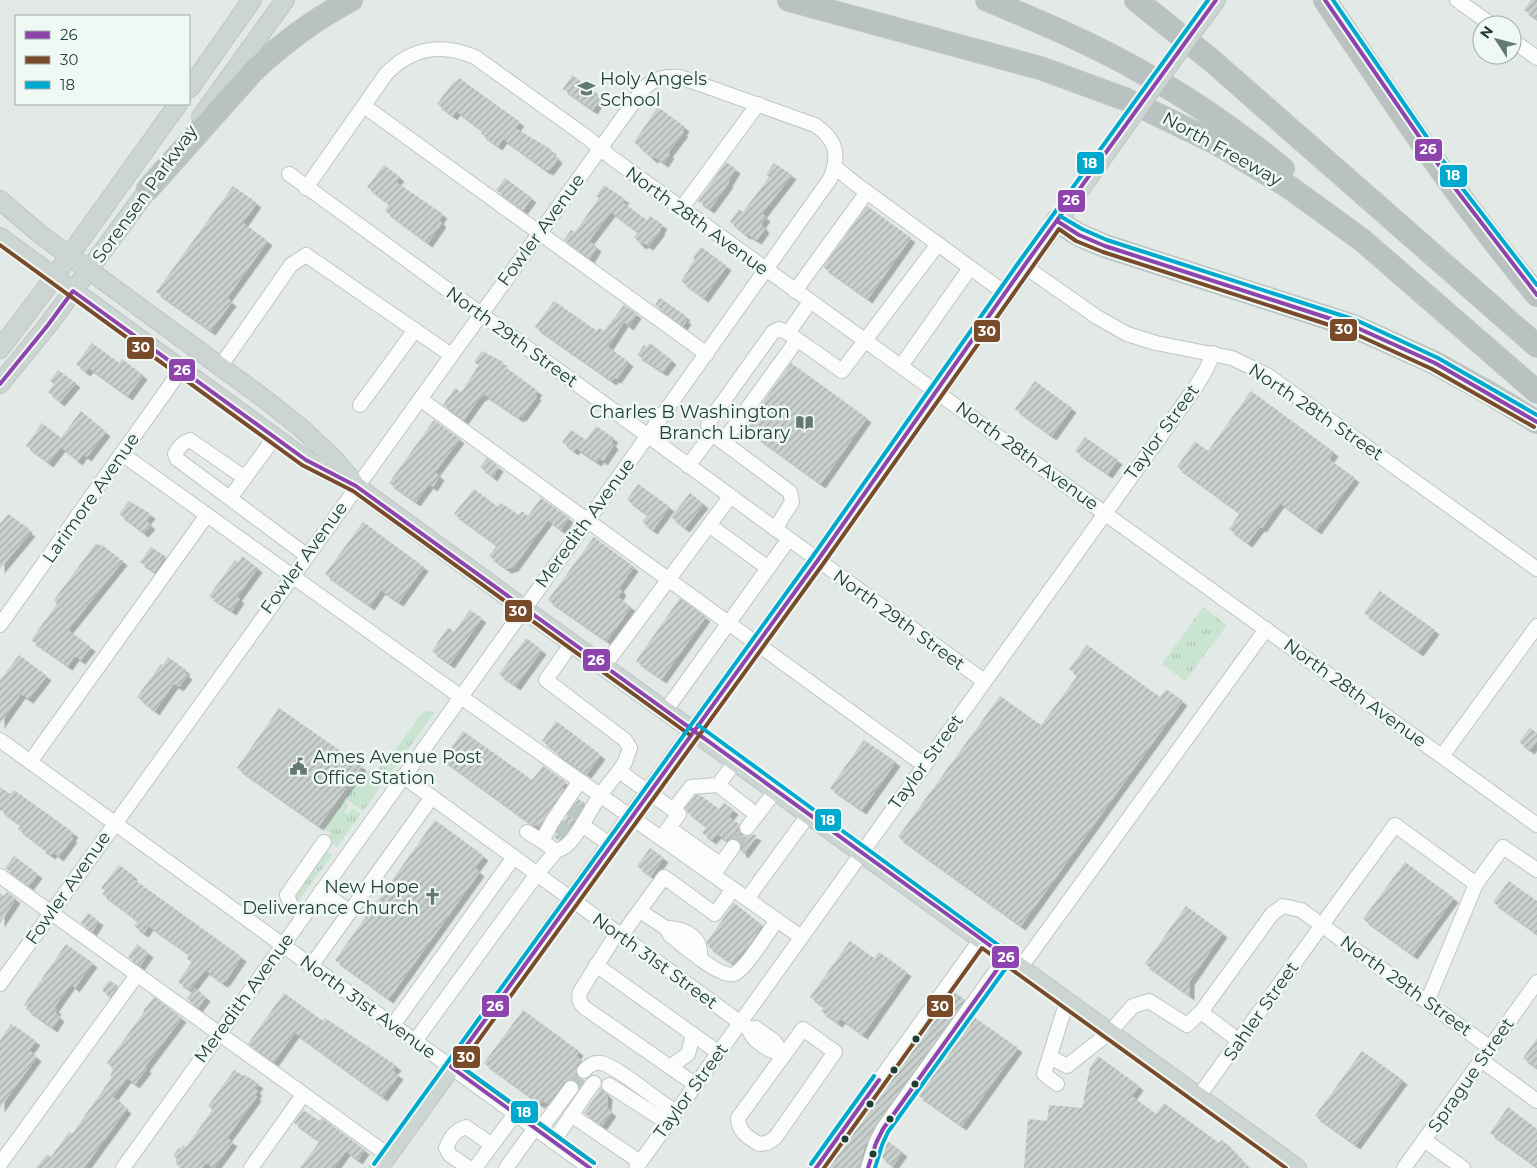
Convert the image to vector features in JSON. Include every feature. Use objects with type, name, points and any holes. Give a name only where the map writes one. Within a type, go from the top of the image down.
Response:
[{"type":"highway","points":[[148,189],[254,70],[272,53],[310,24],[351,0]]},
{"type":"highway","name":"North Freeway","points":[[789,0],[1024,63],[1074,79],[1125,99],[1189,129],[1257,166],[1315,204],[1362,240],[1537,392]]},
{"type":"highway","points":[[987,0],[1054,28],[1107,54],[1146,74],[1199,107],[1288,172],[1362,240]]},
{"type":"highway","points":[[1136,0],[1210,60]]},
{"type":"highway","points":[[1146,0],[1210,60],[1537,346]]},
{"type":"highway","points":[[1325,0],[1454,190],[1486,234],[1537,295]]},
{"type":"highway","points":[[1057,220],[1079,235],[1105,246],[1365,330],[1435,363],[1489,392],[1537,422]]},
{"type":"main road","points":[[190,88],[252,0]]},
{"type":"main road","name":"Sorensen Parkway","points":[[0,384],[43,332],[285,0]]},
{"type":"main road","points":[[383,1162],[648,792],[818,560],[1004,293],[1216,0]]},
{"type":"main road","name":"Sorensen Parkway","points":[[0,349],[177,105]]},
{"type":"main road","points":[[0,200],[23,221],[69,256],[262,397],[335,460],[356,486]]},
{"type":"main road","points":[[0,237],[306,460],[356,486],[1297,1168]]},
{"type":"street","points":[[1466,2],[1481,15]]},
{"type":"street","points":[[1522,47],[1537,58]]},
{"type":"street","name":"North 28th Avenue","points":[[364,106],[386,74],[395,65],[414,54],[438,48],[461,51],[475,57],[810,302],[1537,825]]},
{"type":"street","name":"Fowler Avenue","points":[[0,984],[306,555],[643,88],[654,80],[667,76],[680,77],[758,104]]},
{"type":"street","points":[[681,208],[758,104],[815,125],[826,133],[831,139],[836,153],[835,167],[1004,293]]},
{"type":"street","points":[[306,188],[364,106],[538,234],[707,354]]},
{"type":"street","name":"Meredith Avenue","points":[[123,1168],[523,608],[648,437],[830,179],[835,167]]},
{"type":"street","name":"North 29th Street","points":[[289,174],[984,681]]},
{"type":"street","points":[[795,291],[867,192]]},
{"type":"street","points":[[775,529],[792,502],[790,492],[717,438],[708,425],[712,417],[772,332],[779,329],[842,371],[938,244]]},
{"type":"street","points":[[220,367],[291,265],[306,255],[451,355]]},
{"type":"street","name":"North 28th Street","points":[[1024,266],[1097,317],[1119,330],[1145,340],[1239,360],[1258,369],[1537,569]]},
{"type":"street","points":[[901,366],[970,268]]},
{"type":"street","points":[[688,466],[717,438],[792,337],[810,302]]},
{"type":"street","points":[[360,405],[415,330]]},
{"type":"street","name":"Taylor Street","points":[[638,1165],[719,1052],[744,1026],[801,937],[861,852],[1195,388],[1206,370],[1213,353]]},
{"type":"street","name":"Larimore Avenue","points":[[0,625],[181,370]]},
{"type":"street","points":[[420,399],[924,765]]},
{"type":"street","points":[[230,498],[274,437]]},
{"type":"street","points":[[245,478],[190,440],[183,443],[175,454],[177,459],[306,555]]},
{"type":"street","points":[[122,454],[600,795],[631,816],[665,833],[716,869],[733,889],[801,937]]},
{"type":"street","points":[[604,666],[730,497]]},
{"type":"street","points":[[30,762],[207,515]]},
{"type":"street","points":[[709,525],[768,568]]},
{"type":"street","points":[[666,710],[788,539]]},
{"type":"street","points":[[1442,756],[1537,626]]},
{"type":"street","points":[[1021,967],[1266,629]]},
{"type":"street","points":[[542,841],[570,821],[600,795],[625,762],[630,748],[625,740],[546,680],[572,643]]},
{"type":"street","name":"North 31st Avenue","points":[[0,740],[590,1168]]},
{"type":"street","points":[[718,785],[736,761]]},
{"type":"street","points":[[619,771],[679,814],[665,833]]},
{"type":"street","name":"North 31st Street","points":[[404,776],[744,1026],[756,1040],[769,1049],[784,1054]]},
{"type":"street","points":[[415,1042],[537,874],[556,851],[566,847],[580,781]]},
{"type":"street","points":[[674,810],[691,786],[718,785],[757,815]]},
{"type":"street","points":[[747,828],[776,790]]},
{"type":"street","points":[[311,966],[432,797]]},
{"type":"street","points":[[747,899],[809,814]]},
{"type":"street","points":[[570,821],[611,844]]},
{"type":"street","name":"Sahler Street","points":[[1199,1096],[1395,826],[1476,884]]},
{"type":"street","points":[[527,832],[556,851]]},
{"type":"street","points":[[304,916],[291,905],[287,895],[324,842]]},
{"type":"street","points":[[716,869],[733,847]]},
{"type":"street","points":[[1428,1002],[1476,884],[1503,847],[1537,870]]},
{"type":"street","points":[[392,1025],[514,858]]},
{"type":"street","points":[[0,876],[303,1095],[383,1162]]},
{"type":"street","points":[[696,1085],[582,1006],[579,999],[580,992],[596,965],[640,911],[664,877],[715,914],[733,889]]},
{"type":"street","points":[[321,891],[350,912]]},
{"type":"street","name":"North 29th Street","points":[[1201,1012],[1272,914],[1283,906],[1301,910],[1490,1048]]},
{"type":"street","points":[[640,911],[666,928],[680,930],[693,937],[698,942],[701,959],[720,972],[729,975],[735,974],[745,965],[778,920]]},
{"type":"street","points":[[816,1168],[981,939]]},
{"type":"street","points":[[868,1168],[882,1130],[1006,957]]},
{"type":"street","points":[[596,965],[719,1052]]},
{"type":"street","points":[[0,1164],[137,975]]},
{"type":"street","name":"Sprague Street","points":[[1404,1168],[1537,982]]},
{"type":"street","points":[[1057,1084],[1044,1074],[1067,1001]]},
{"type":"street","points":[[1050,1057],[1067,1066],[1110,1032],[1133,1006],[1149,1001],[1187,1025],[1201,1012],[1240,1040]]},
{"type":"street","points":[[803,1029],[835,1052],[775,1138],[767,1143],[759,1144],[741,1130],[738,1118],[784,1054],[803,1029]]},
{"type":"street","points":[[670,1067],[688,1054],[693,1034]]},
{"type":"street","name":"North 29th Street","points":[[1481,1060],[1537,1101]]},
{"type":"street","points":[[584,1071],[591,1065],[601,1063],[612,1067],[672,1118]]},
{"type":"street","points":[[553,1142],[594,1083]]},
{"type":"street","points":[[610,1085],[672,1118]]},
{"type":"street","points":[[506,1168],[568,1092],[574,1110],[638,1165]]},
{"type":"street","points":[[251,1168],[303,1095]]},
{"type":"street","points":[[475,1168],[515,1114]]},
{"type":"street","points":[[469,1168],[450,1155],[446,1148],[457,1130],[466,1127],[492,1145]]},
{"type":"street","points":[[1424,1140],[1463,1168]]},
{"type":"green space","points":[[1203,607],[1227,625],[1185,681],[1162,664]]},
{"type":"green space","points":[[426,711],[435,712],[363,811],[345,798],[364,771],[374,771],[385,764],[421,714]]},
{"type":"green space","points":[[343,801],[349,805],[344,812],[348,815],[352,808],[361,814],[337,847],[326,839],[331,833],[324,828]]},
{"type":"green space","points":[[321,853],[332,854],[330,858],[296,904],[291,897]]},
{"type":"building","points":[[1531,0],[1537,0],[1537,19],[1524,10]]},
{"type":"building","points":[[572,75],[602,97],[593,110],[563,89]]},
{"type":"building","points":[[459,78],[520,122],[515,128],[552,150],[558,159],[549,171],[503,139],[498,146],[481,134],[483,131],[456,111],[453,116],[437,104],[454,81]]},
{"type":"building","points":[[658,107],[685,127],[682,131],[684,132],[668,153],[670,154],[664,163],[655,157],[653,159],[634,142]]},
{"type":"building","points":[[726,162],[736,169],[729,183],[710,209],[698,201]]},
{"type":"building","points":[[774,163],[792,175],[762,214],[766,217],[761,224],[765,229],[757,240],[746,235],[730,222],[739,209],[743,212],[769,177],[766,174]]},
{"type":"building","points":[[384,165],[400,177],[396,182],[443,214],[439,220],[442,223],[428,243],[385,211],[389,204],[367,187]]},
{"type":"building","points":[[505,178],[532,198],[523,210],[496,190]]},
{"type":"building","points":[[604,185],[625,199],[622,202],[647,220],[650,216],[663,225],[649,246],[644,243],[642,245],[634,238],[638,232],[611,212],[589,241],[597,247],[590,259],[564,240],[571,230],[575,232],[599,198],[596,196]]},
{"type":"building","points":[[233,186],[257,203],[243,223],[268,241],[227,298],[232,302],[211,331],[156,292]]},
{"type":"building","points":[[867,206],[911,238],[868,299],[823,267]]},
{"type":"building","points":[[701,247],[727,266],[704,298],[681,281]]},
{"type":"building","points":[[660,298],[686,316],[684,318],[687,320],[683,326],[655,305]]},
{"type":"building","points":[[554,301],[597,331],[599,328],[604,331],[624,305],[637,314],[629,326],[624,322],[608,347],[629,362],[617,379],[614,378],[612,381],[535,327]]},
{"type":"building","points":[[92,343],[119,363],[122,359],[143,375],[128,396],[89,368],[86,372],[76,364]]},
{"type":"building","points":[[650,343],[672,360],[663,372],[637,355],[644,345],[647,347]]},
{"type":"building","points":[[482,351],[503,362],[501,364],[538,391],[535,394],[537,396],[522,417],[520,416],[519,418],[484,394],[464,420],[443,405],[455,388],[461,392],[479,365],[474,362]]},
{"type":"building","name":"Charles B Washington Branch Library","points":[[791,363],[867,418],[821,484],[744,428]]},
{"type":"building","points":[[58,370],[76,383],[60,402],[48,392],[54,384],[50,381]]},
{"type":"building","points":[[1035,381],[1072,408],[1052,436],[1015,409]]},
{"type":"building","points":[[1251,391],[1334,452],[1329,459],[1355,478],[1317,530],[1280,503],[1262,528],[1260,527],[1248,543],[1229,529],[1240,513],[1177,467],[1195,441],[1208,451]]},
{"type":"building","points":[[81,411],[106,432],[87,457],[83,454],[78,461],[61,447],[49,463],[26,446],[42,423],[61,438]]},
{"type":"building","points":[[434,420],[460,439],[436,471],[440,476],[433,487],[429,484],[416,502],[389,483]]},
{"type":"building","points":[[596,426],[614,438],[611,442],[614,445],[603,461],[600,458],[597,462],[576,448],[574,451],[562,442],[571,430],[586,440]]},
{"type":"building","points":[[1085,437],[1118,460],[1108,474],[1075,451]]},
{"type":"building","points":[[487,458],[499,467],[493,477],[480,467]]},
{"type":"building","points":[[638,484],[670,507],[653,530],[642,522],[648,515],[627,500]]},
{"type":"building","points":[[474,489],[498,507],[501,503],[519,515],[522,511],[528,516],[541,498],[569,518],[561,530],[548,520],[514,567],[507,569],[489,556],[497,545],[454,514]]},
{"type":"building","points":[[690,493],[704,504],[685,528],[671,517]]},
{"type":"building","points":[[129,501],[151,514],[146,521],[151,525],[144,533],[119,514]]},
{"type":"building","points":[[8,514],[31,532],[0,569],[0,524]]},
{"type":"building","points":[[363,522],[424,567],[399,602],[381,590],[370,606],[325,574]]},
{"type":"building","points":[[594,537],[634,567],[619,588],[622,591],[618,597],[631,607],[607,641],[548,600]]},
{"type":"building","points":[[96,543],[102,545],[123,561],[68,630],[91,647],[81,660],[75,656],[68,666],[31,640],[57,604],[54,600]]},
{"type":"building","points":[[151,547],[165,556],[155,572],[140,562]]},
{"type":"building","points":[[242,556],[258,568],[237,597],[240,599],[232,611],[209,596],[235,560],[238,562]]},
{"type":"building","points":[[1380,591],[1435,630],[1419,652],[1364,613]]},
{"type":"building","points":[[680,598],[706,617],[662,679],[636,661]]},
{"type":"building","points":[[470,610],[482,618],[450,664],[432,651],[448,627],[454,632]]},
{"type":"building","points":[[526,638],[542,650],[516,686],[499,674]]},
{"type":"building","points":[[1087,645],[1160,697],[1166,689],[1183,701],[1021,926],[898,837],[1000,696],[1041,725],[1078,675],[1069,669]]},
{"type":"building","points":[[19,655],[47,676],[29,699],[21,694],[0,724],[0,680]]},
{"type":"building","points":[[168,657],[186,670],[184,672],[188,675],[179,687],[175,684],[173,685],[155,711],[137,697]]},
{"type":"building","name":"Ames Avenue Post Office Station","points":[[279,708],[362,766],[319,826],[237,768]]},
{"type":"building","points":[[556,721],[601,755],[587,774],[554,752],[555,750],[542,741]]},
{"type":"building","points":[[1530,728],[1537,733],[1537,741],[1530,750],[1519,742]]},
{"type":"building","points":[[463,731],[532,780],[543,766],[566,782],[562,787],[564,789],[540,827],[536,824],[534,826],[443,760]]},
{"type":"building","points":[[864,740],[896,762],[862,810],[830,788]]},
{"type":"building","points":[[0,787],[10,794],[14,790],[74,833],[71,837],[73,838],[59,857],[53,852],[51,855],[41,848],[18,829],[21,825],[0,810]]},
{"type":"building","points":[[696,795],[700,795],[719,809],[724,803],[734,810],[729,817],[739,824],[741,835],[746,837],[753,834],[757,836],[744,854],[741,851],[741,844],[738,840],[733,838],[727,841],[717,834],[712,840],[702,833],[707,827],[687,812],[685,808]]},
{"type":"building","points":[[578,799],[585,803],[567,832],[558,840],[554,837]]},
{"type":"building","points":[[435,820],[484,856],[475,868],[480,872],[389,999],[335,960]]},
{"type":"building","points":[[650,848],[664,858],[651,876],[637,866]]},
{"type":"building","points":[[14,856],[38,874],[29,886],[5,868]]},
{"type":"building","points":[[1405,862],[1454,898],[1413,955],[1363,919]]},
{"type":"building","points":[[119,865],[133,875],[132,878],[242,957],[226,981],[223,983],[205,970],[190,990],[178,982],[192,962],[187,959],[189,954],[149,926],[144,933],[134,926],[138,921],[102,894],[105,891],[101,888]]},
{"type":"building","points":[[1509,881],[1537,901],[1537,934],[1493,902]]},
{"type":"building","points":[[7,892],[16,899],[0,923],[0,893],[4,896]]},
{"type":"building","points":[[734,903],[762,925],[750,944],[733,964],[708,946],[707,942]]},
{"type":"building","points":[[1186,906],[1223,933],[1190,981],[1190,996],[1145,964]]},
{"type":"building","points":[[88,913],[99,921],[92,932],[81,923]]},
{"type":"building","points":[[850,941],[874,958],[879,952],[907,972],[863,1035],[841,1019],[838,1023],[821,1011],[824,1007],[810,997]]},
{"type":"building","points":[[66,944],[93,963],[75,988],[71,984],[54,1008],[57,1010],[55,1013],[60,1017],[53,1028],[26,1009],[28,1007],[24,1005]]},
{"type":"building","points":[[137,944],[149,953],[140,966],[128,957]]},
{"type":"building","points":[[109,980],[118,986],[110,997],[102,990]]},
{"type":"building","points":[[195,988],[206,997],[198,1008],[187,999]]},
{"type":"building","points":[[954,992],[965,1000],[876,1124],[865,1146],[859,1168],[827,1168]]},
{"type":"building","points":[[284,993],[323,1021],[325,1018],[397,1066],[393,1071],[399,1075],[383,1097],[295,1033],[274,1062],[248,1044]]},
{"type":"building","points":[[154,997],[182,1018],[145,1067],[147,1069],[135,1084],[127,1078],[113,1097],[127,1109],[84,1168],[36,1168],[47,1154],[51,1157],[69,1132],[72,1134],[112,1077],[110,1075],[114,1069],[107,1063]]},
{"type":"building","points":[[523,1010],[579,1051],[576,1056],[582,1061],[576,1069],[576,1075],[573,1080],[564,1082],[548,1104],[543,1101],[540,1104],[484,1063]]},
{"type":"building","points":[[974,1017],[1018,1048],[962,1126],[918,1095]]},
{"type":"building","points":[[11,1024],[36,1041],[29,1050],[37,1057],[0,1108],[0,1040]]},
{"type":"building","points":[[1537,1038],[1537,1068],[1523,1058]]},
{"type":"building","points":[[1362,1051],[1403,1080],[1356,1145],[1315,1116]]},
{"type":"building","points":[[1098,1056],[1139,1086],[1132,1096],[1156,1114],[1164,1103],[1219,1143],[1222,1140],[1249,1168],[1024,1168],[1028,1119],[1047,1121],[1049,1105],[1082,1108],[1090,1067]]},
{"type":"building","points":[[234,1070],[259,1084],[255,1089],[258,1091],[255,1095],[257,1097],[227,1138],[233,1142],[214,1168],[206,1163],[202,1168],[182,1168],[175,1163],[177,1159],[173,1156],[183,1145],[186,1147],[212,1111],[208,1106]]},
{"type":"building","points":[[601,1088],[608,1095],[607,1108],[612,1112],[602,1126],[584,1113]]},
{"type":"building","points":[[1508,1107],[1537,1129],[1537,1167],[1490,1133]]},
{"type":"building","points":[[303,1110],[320,1121],[322,1118],[365,1150],[358,1160],[346,1151],[334,1168],[300,1168],[320,1141],[294,1123]]},
{"type":"building","points":[[887,1141],[903,1152],[893,1166],[881,1157]]},
{"type":"tunnel","points":[[569,808],[580,815]]},
{"type":"tunnel","points":[[557,825],[568,832]]},
{"type":"tunnel","points":[[733,847],[747,828]]},
{"type":"tunnel","points":[[571,1088],[584,1071]]},
{"type":"transit line","name":"18","points":[[374,1164],[813,556],[1019,262],[1208,0]]},
{"type":"transit line","name":"26","points":[[590,1168],[451,1067],[818,560],[1024,266],[1216,0]]},
{"type":"transit line","name":"26","points":[[1325,0],[1454,187],[1537,295]]},
{"type":"transit line","name":"18","points":[[1333,0],[1459,184],[1537,285]]},
{"type":"transit line","name":"18","points":[[1060,216],[1082,229],[1107,240],[1356,320],[1438,358],[1537,415]]},
{"type":"transit line","name":"26","points":[[1057,221],[1079,235],[1105,246],[1353,326],[1435,363],[1537,422]]},
{"type":"transit line","name":"30","points":[[594,1163],[460,1066],[823,564],[1059,229],[1076,241],[1103,252],[1351,332],[1432,369],[1534,427]]},
{"type":"transit line","name":"30","points":[[0,245],[302,465],[353,491],[690,735]]},
{"type":"transit line","name":"26","points":[[0,384],[73,291],[306,460],[356,486],[1006,957],[883,1129],[876,1143],[868,1168]]},
{"type":"transit line","name":"18","points":[[698,725],[1012,955],[1011,961],[888,1132],[875,1168]]},
{"type":"transit line","name":"30","points":[[824,1168],[982,948],[1286,1168]]},
{"type":"transit line","name":"18","points":[[455,1062],[594,1163]]},
{"type":"transit line","name":"18","points":[[811,1164],[874,1076]]},
{"type":"transit line","name":"26","points":[[816,1168],[879,1080]]},
{"type":"place","name":"Holy Angels School","points":[[586,89]]},
{"type":"place","name":"Charles B Washington Branch Library","points":[[804,422]]},
{"type":"place","name":"Ames Avenue Post Office Station","points":[[299,767]]},
{"type":"place","name":"New Hope Deliverance Church","points":[[433,897]]}]
